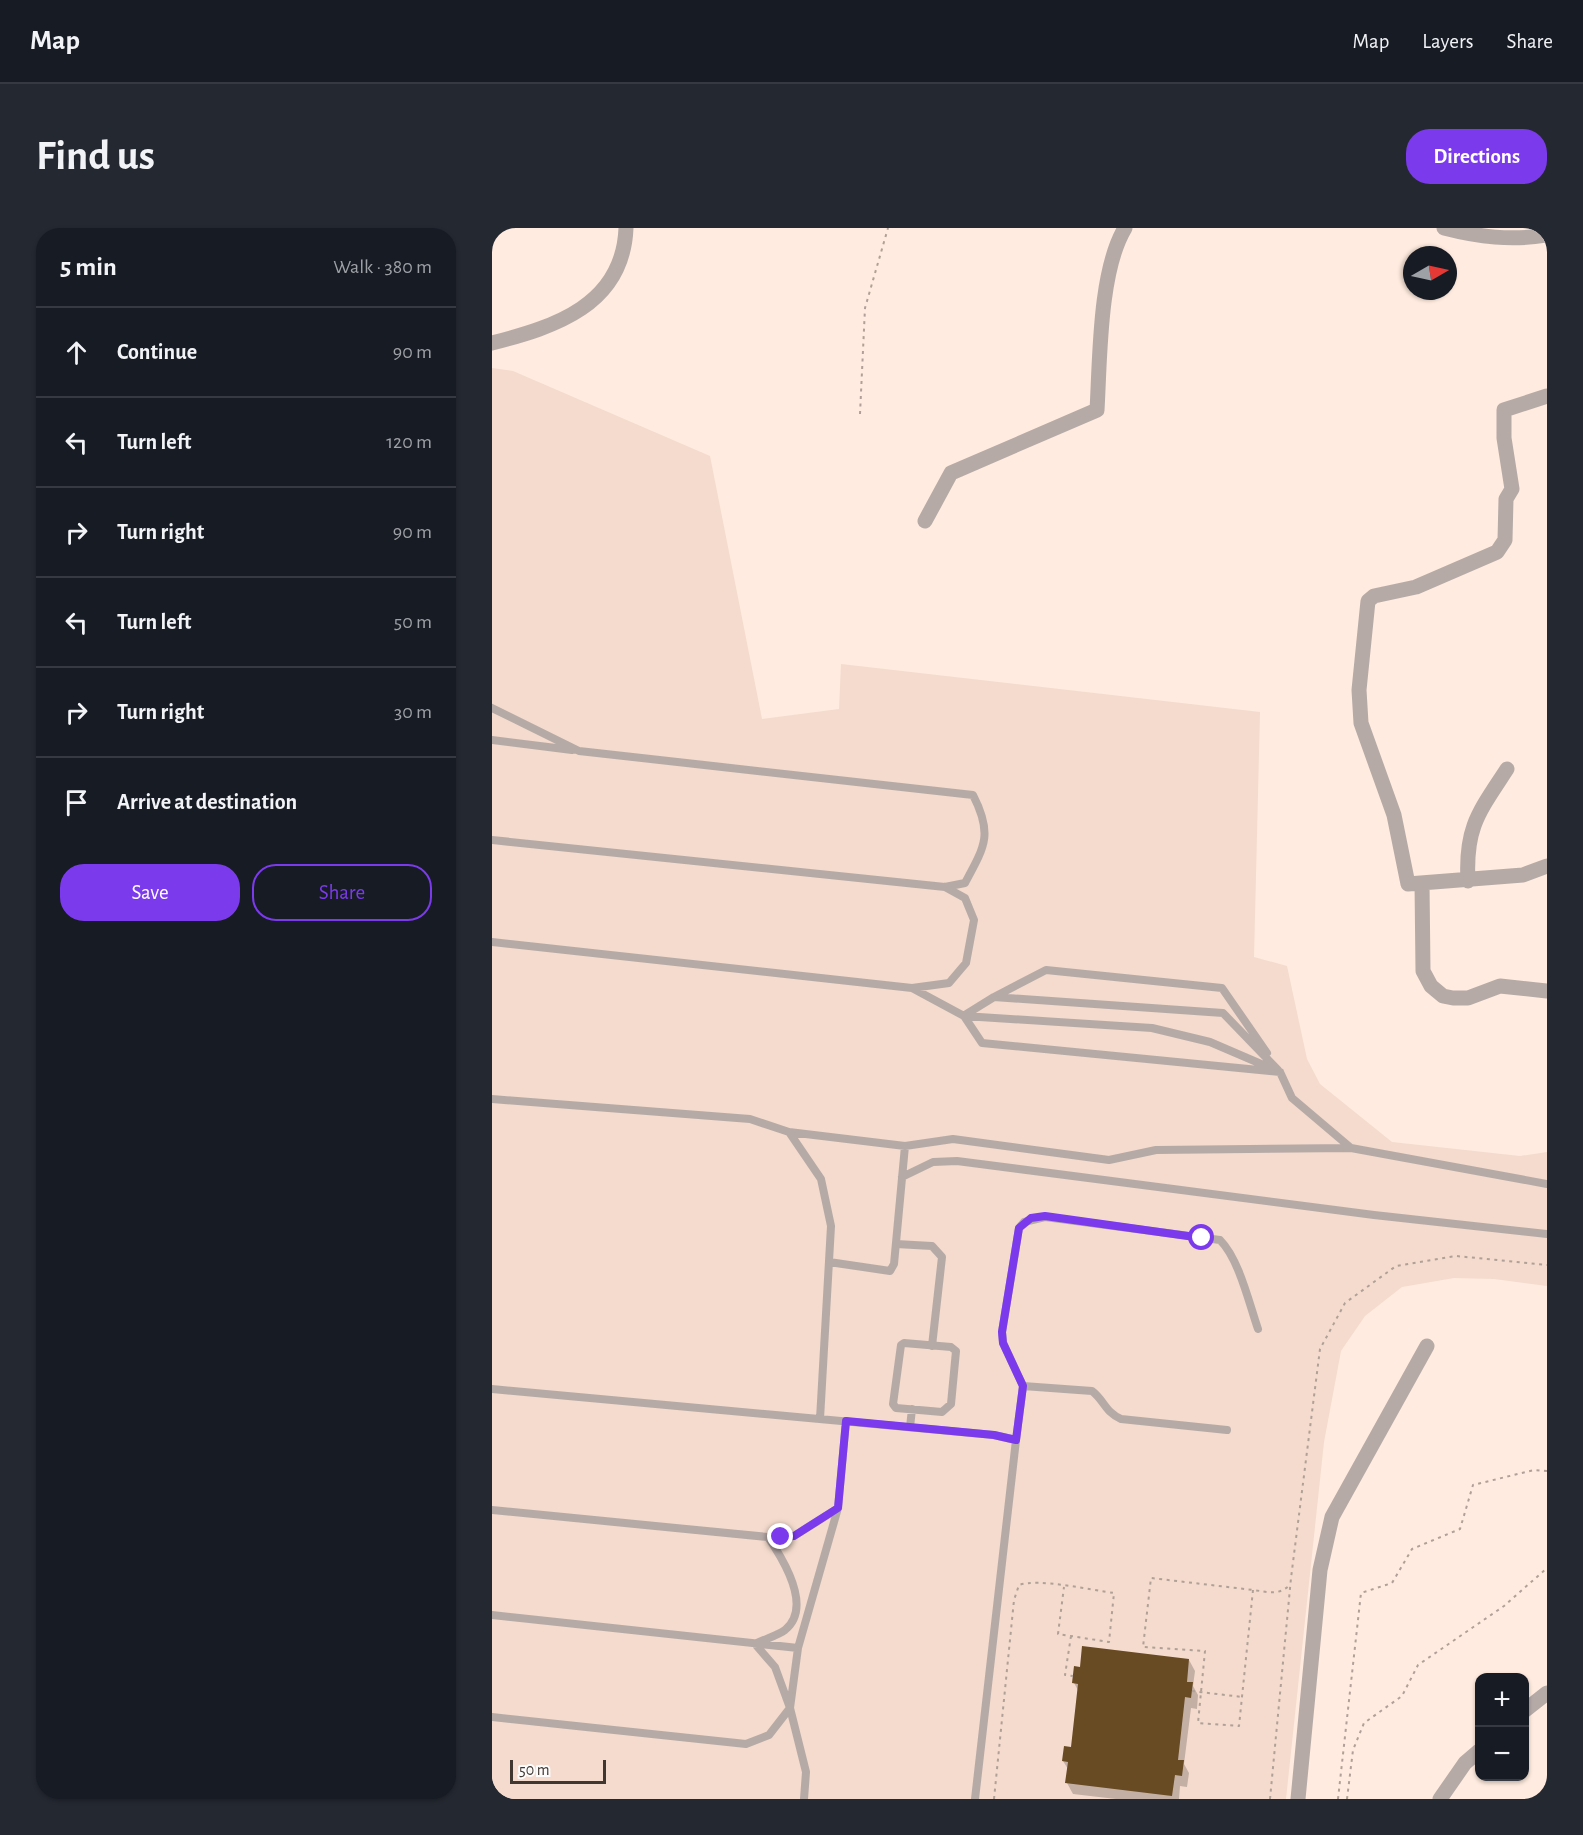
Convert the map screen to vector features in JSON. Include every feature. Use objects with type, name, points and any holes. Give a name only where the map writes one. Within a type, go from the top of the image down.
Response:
[{"type":"street","points":[[492,343],[566,320],[605,290],[619,268],[626,228]]},
{"type":"street","points":[[925,521],[951,473],[1097,410],[1106,294],[1116,245],[1125,228]]},
{"type":"street","points":[[1444,228],[1475,236],[1524,239],[1547,235]]},
{"type":"street","points":[[1547,396],[1504,410],[1504,438],[1512,489],[1506,499],[1505,540],[1497,552],[1416,587],[1380,594],[1368,602],[1359,690],[1361,723],[1394,815],[1408,884],[1523,875],[1547,866]]},
{"type":"street","points":[[1468,880],[1467,851],[1470,833],[1476,816],[1507,769]]},
{"type":"street","points":[[1422,883],[1423,971],[1431,986],[1443,996],[1453,998],[1468,998],[1500,986],[1547,991]]},
{"type":"street","points":[[1298,1799],[1320,1570],[1332,1517],[1427,1346]]},
{"type":"street","points":[[1529,1707],[1547,1693]]},
{"type":"street","points":[[1440,1799],[1465,1763],[1475,1754]]},
{"type":"lane","points":[[492,708],[579,751]]},
{"type":"lane","points":[[492,740],[973,795],[985,818],[985,838],[977,861],[965,883],[945,887],[492,840]]},
{"type":"lane","points":[[492,942],[912,988],[949,983],[966,963],[974,920],[965,898],[945,887]]},
{"type":"lane","points":[[964,1016],[994,997],[1046,970],[1222,988],[1280,1072],[1292,1098],[1352,1148]]},
{"type":"lane","points":[[912,988],[964,1016],[1152,1028],[1210,1042],[1280,1072]]},
{"type":"lane","points":[[994,997],[1223,1013],[1280,1072]]},
{"type":"lane","points":[[964,1016],[982,1043],[1280,1072]]},
{"type":"lane","points":[[492,1099],[750,1119],[789,1132],[905,1146],[953,1139],[1109,1160],[1156,1150],[1352,1148],[1547,1184]]},
{"type":"lane","points":[[789,1132],[821,1179],[831,1226],[820,1419]]},
{"type":"lane","points":[[829,1262],[890,1271],[896,1244],[905,1146]]},
{"type":"lane","points":[[902,1177],[933,1162],[957,1161],[1339,1211],[1547,1234]]},
{"type":"lane","points":[[975,1799],[1023,1386],[1003,1343],[1002,1332],[1019,1228],[1031,1218],[1051,1217],[1220,1240],[1227,1247],[1258,1329]]},
{"type":"lane","points":[[896,1244],[932,1246],[942,1257],[932,1346]]},
{"type":"lane","points":[[904,1343],[932,1346],[951,1347],[956,1351],[951,1404],[942,1412],[897,1408],[893,1404],[901,1345],[904,1343]]},
{"type":"lane","points":[[1023,1386],[1092,1391],[1109,1412],[1121,1419],[1227,1430]]},
{"type":"lane","points":[[492,1389],[994,1435],[1016,1440]]},
{"type":"lane","points":[[910,1427],[912,1409]]},
{"type":"lane","points":[[492,1717],[746,1744],[769,1735],[790,1708],[798,1648],[838,1508],[846,1421]]},
{"type":"lane","points":[[492,1510],[768,1537],[794,1536],[838,1508]]},
{"type":"lane","points":[[755,1644],[785,1629],[795,1614],[795,1592],[786,1562],[768,1537]]},
{"type":"lane","points":[[492,1615],[798,1648]]},
{"type":"lane","points":[[755,1644],[775,1667],[790,1708],[806,1772],[804,1799]]},
{"type":"path","points":[[860,414],[865,308],[888,228]]},
{"type":"path","points":[[1270,1799],[1291,1584],[1320,1349],[1345,1303],[1396,1266],[1456,1256],[1547,1265]]},
{"type":"path","points":[[1338,1799],[1361,1593],[1392,1583],[1412,1550],[1460,1529],[1473,1485],[1534,1470],[1547,1471]]},
{"type":"path","points":[[1347,1799],[1353,1750],[1364,1723],[1402,1696],[1418,1665],[1504,1606],[1547,1568]]},
{"type":"path","points":[[1253,1590],[1239,1726],[1198,1723],[1205,1651],[1143,1647],[1151,1578],[1253,1590],[1275,1593],[1284,1591],[1291,1584]]},
{"type":"path","points":[[994,1799],[1014,1600],[1019,1585],[1025,1582],[1114,1593],[1109,1642],[1058,1634],[1064,1587]]},
{"type":"path","points":[[1071,1636],[1065,1675],[1073,1676]]},
{"type":"path","points":[[1192,1691],[1242,1696]]},
{"type":"shaded area","points":[[492,368],[513,371],[710,456],[762,719],[839,709],[841,664],[1260,712],[1254,957],[1287,966],[1307,1059],[1320,1084],[1392,1142],[1520,1156],[1547,1152],[1547,1286],[1494,1279],[1454,1278],[1402,1287],[1365,1316],[1341,1351],[1324,1442],[1286,1799],[492,1799]]},
{"type":"building","points":[[1082,1646],[1189,1659],[1187,1682],[1193,1682],[1191,1698],[1185,1697],[1178,1760],[1184,1760],[1182,1776],[1175,1775],[1172,1796],[1065,1783],[1068,1762],[1062,1761],[1064,1746],[1071,1747],[1078,1684],[1072,1683],[1074,1666],[1080,1667]]},
{"type":"route","points":[[781,1537],[794,1536],[838,1508],[846,1421],[994,1435],[1016,1440],[1023,1386],[1020,1374],[1003,1343],[1002,1332],[1019,1228],[1024,1222],[1031,1218],[1045,1216],[1202,1238]]}]
